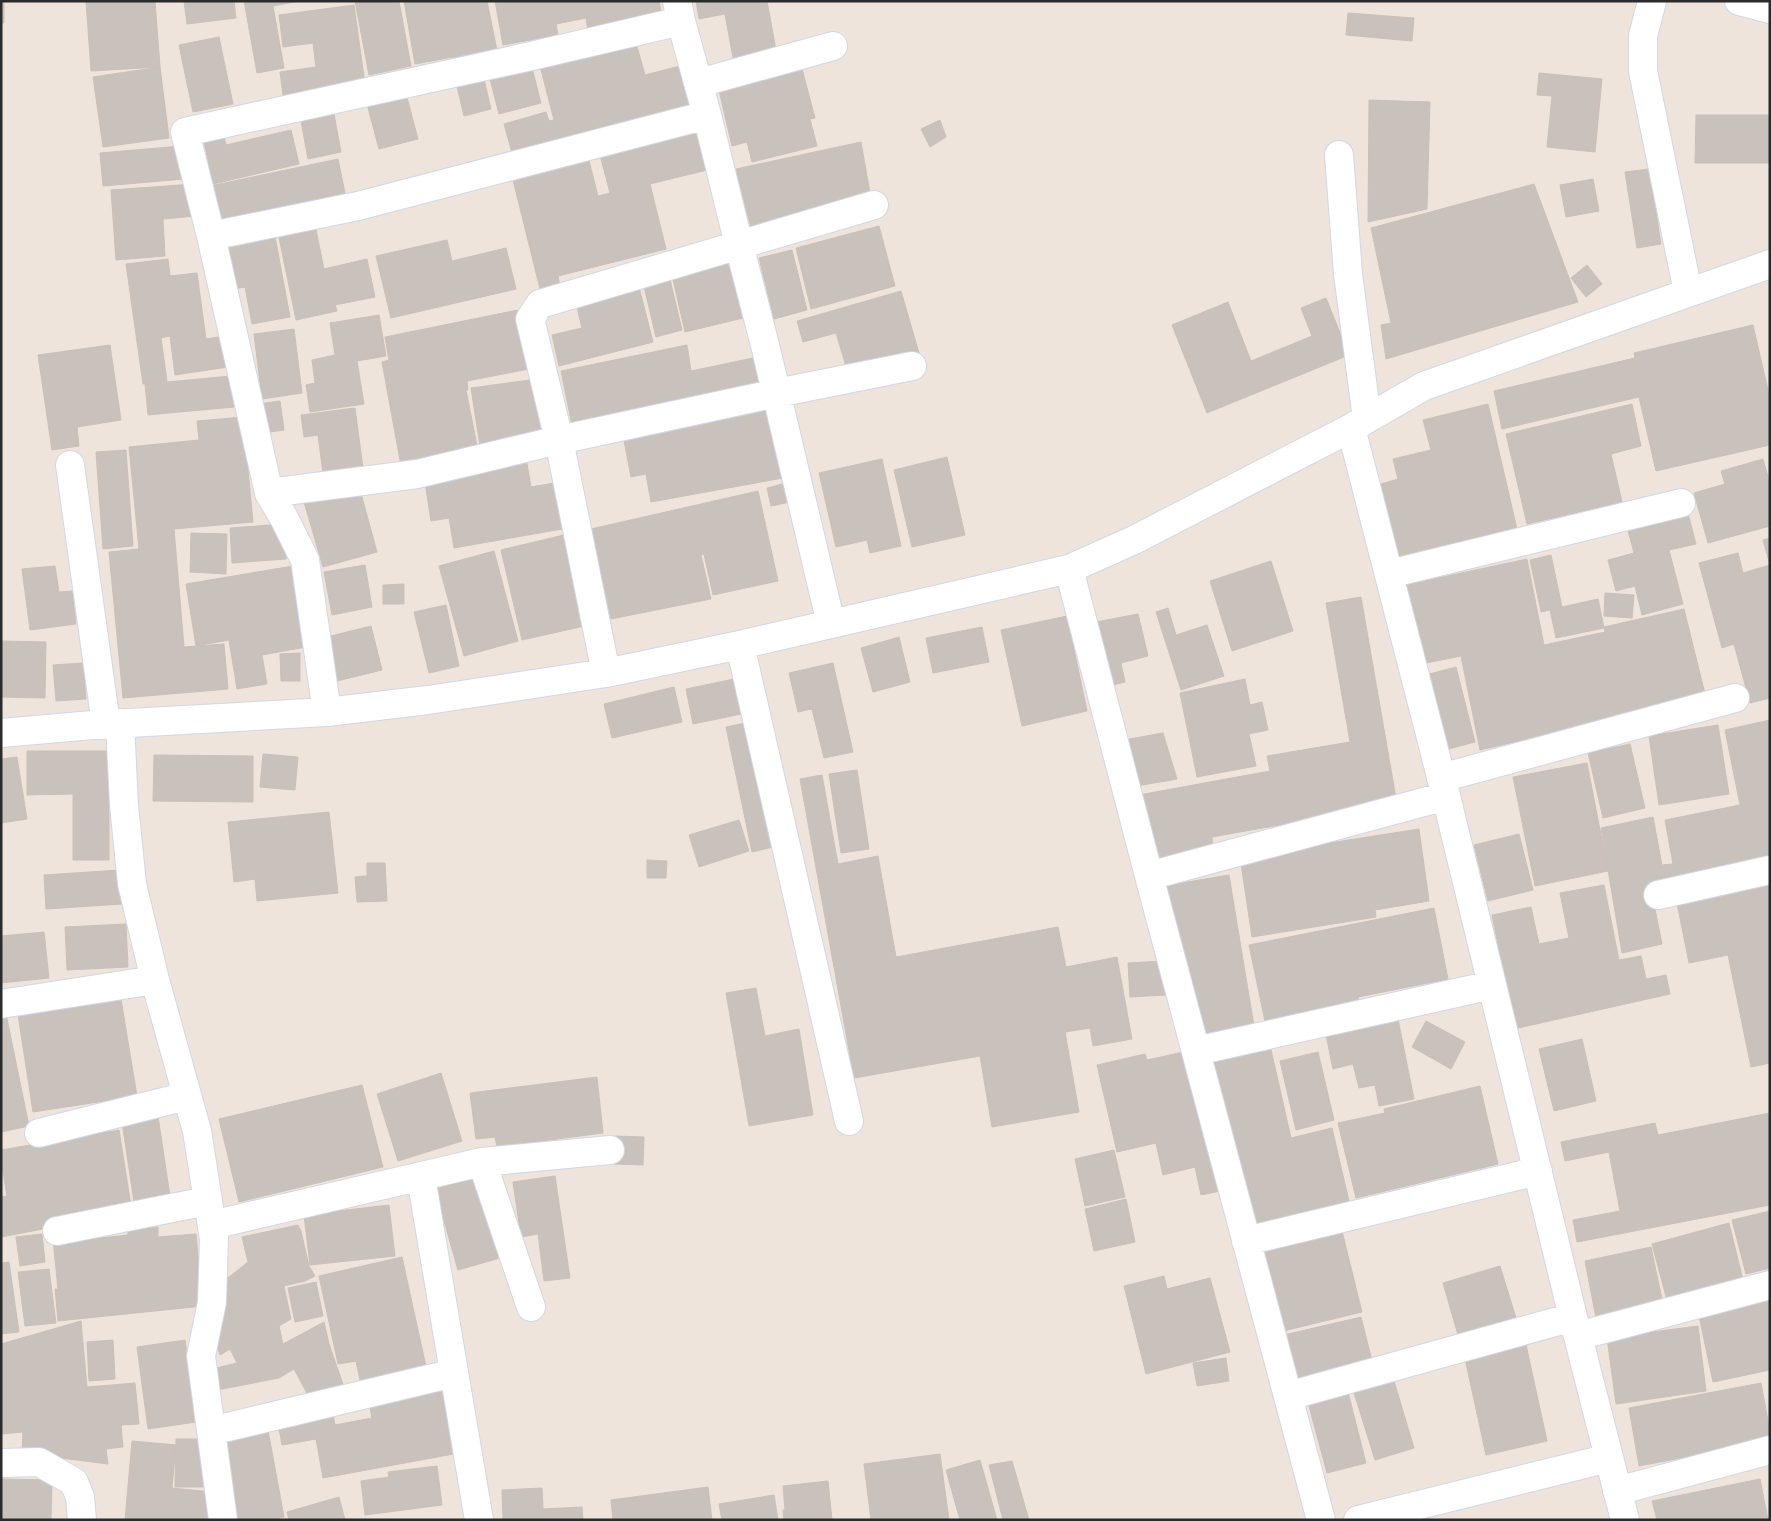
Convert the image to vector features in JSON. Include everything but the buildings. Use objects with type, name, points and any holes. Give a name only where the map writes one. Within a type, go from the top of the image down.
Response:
[{"type":"street","points":[[1652,1],[1643,36],[1643,71],[1688,292]]},
{"type":"street","points":[[1739,1],[1770,9]]},
{"type":"street","points":[[327,712],[304,560],[284,518],[269,493],[211,236],[184,132],[527,57],[679,11],[699,82],[831,624]]},
{"type":"street","points":[[699,82],[833,46]]},
{"type":"street","points":[[211,236],[358,206],[707,115]]},
{"type":"street","points":[[1339,155],[1359,424],[1389,574],[1444,787],[1575,1327],[1624,1520]]},
{"type":"street","points":[[606,674],[559,440],[530,319],[540,304],[874,205]]},
{"type":"street","points":[[1,733],[113,724],[327,712],[428,700],[606,674],[1069,569],[1134,540],[1359,424],[1424,386],[1688,292],[1769,266]]},
{"type":"street","points":[[269,493],[417,474],[559,440],[912,366]]},
{"type":"street","points":[[70,465],[113,724],[132,884],[155,980],[197,1131],[214,1239],[212,1302],[201,1356],[223,1520]]},
{"type":"street","points":[[1389,574],[1681,504]]},
{"type":"street","points":[[1069,569],[1321,1520]]},
{"type":"street","points":[[740,645],[849,1121]]},
{"type":"street","points":[[1149,876],[1735,698]]},
{"type":"street","points":[[1658,895],[1770,870]]},
{"type":"street","points":[[1,1004],[155,980]]},
{"type":"street","points":[[1196,1051],[1492,985]]},
{"type":"street","points":[[39,1133],[187,1096]]},
{"type":"street","points":[[57,1231],[209,1213],[421,1177],[482,1162],[610,1150]]},
{"type":"street","points":[[482,1162],[531,1307]]},
{"type":"street","points":[[1246,1241],[1538,1171]]},
{"type":"street","points":[[421,1177],[479,1520]]},
{"type":"street","points":[[1288,1396],[1575,1327],[1770,1285]]},
{"type":"street","points":[[211,1431],[454,1373]]},
{"type":"street","points":[[1617,1491],[1770,1450]]},
{"type":"street","points":[[1374,1518],[1608,1458]]},
{"type":"street","points":[[1,1463],[39,1462],[74,1482],[80,1496],[82,1520]]}]
